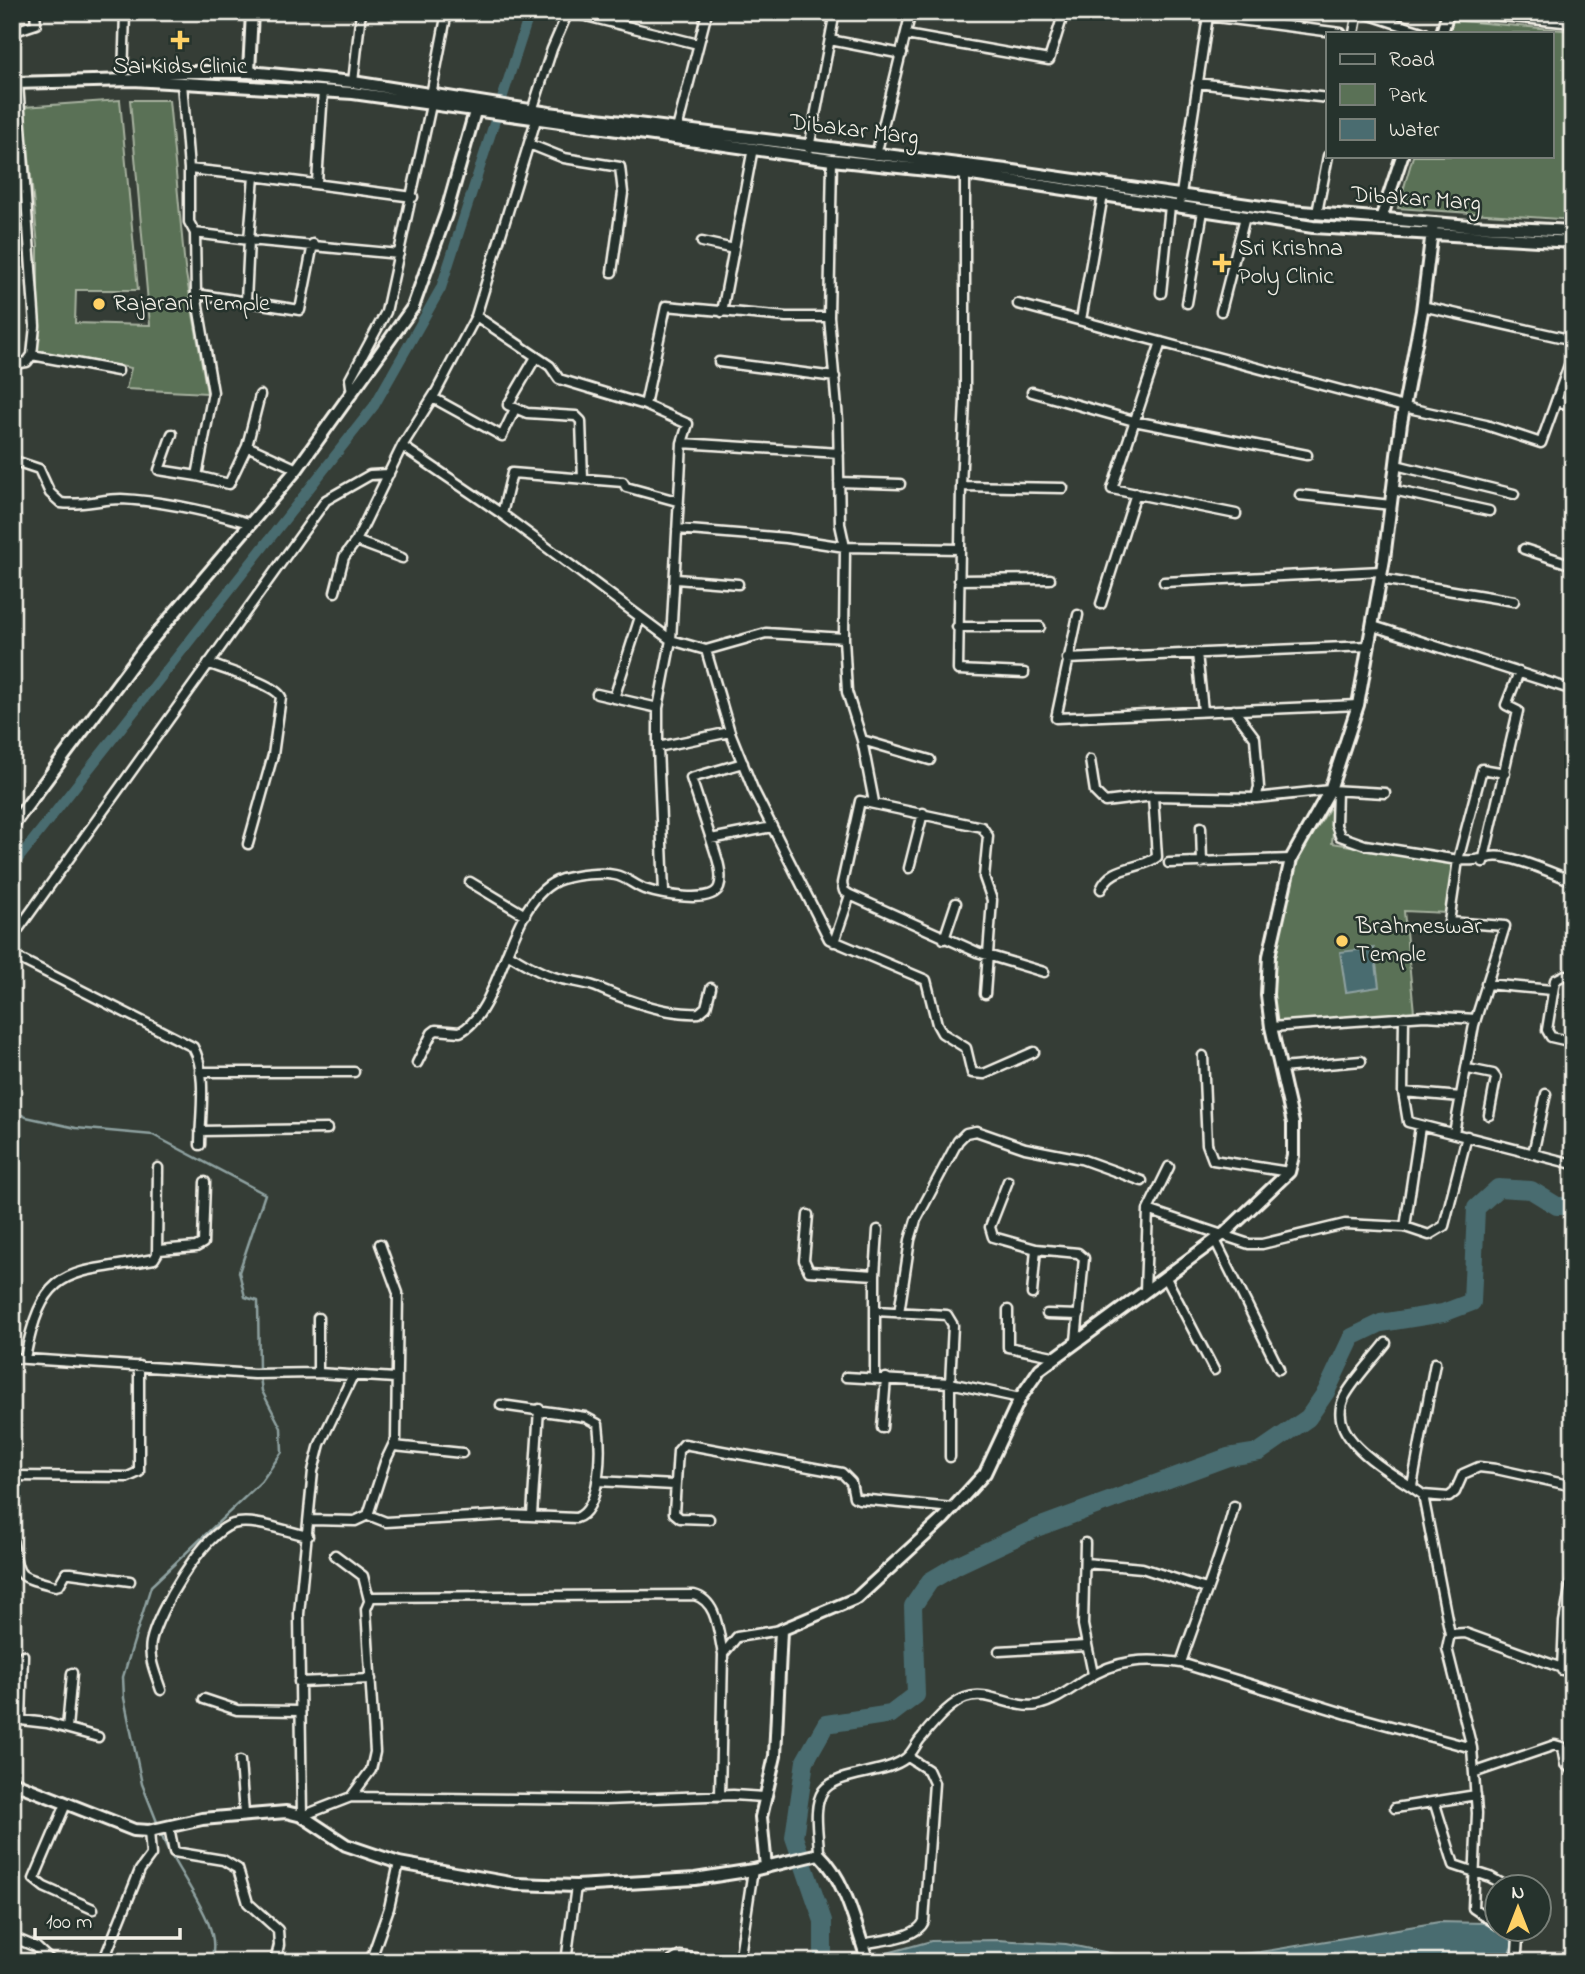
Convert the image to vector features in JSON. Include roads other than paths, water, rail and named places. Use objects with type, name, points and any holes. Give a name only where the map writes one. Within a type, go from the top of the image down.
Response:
[{"type":"street","points":[[12,32],[36,24],[35,12]]},
{"type":"street","points":[[125,12],[128,80]]},
{"type":"street","points":[[249,72],[252,12]]},
{"type":"street","points":[[353,82],[361,12]]},
{"type":"street","points":[[352,394],[348,382],[386,312],[413,197],[447,12]]},
{"type":"street","points":[[335,592],[344,557],[356,541],[402,446],[433,398],[476,316],[529,144],[552,48],[569,12],[698,44]]},
{"type":"street","points":[[677,129],[707,12]]},
{"type":"street","points":[[817,152],[835,12]]},
{"type":"street","points":[[876,155],[911,12]]},
{"type":"street","points":[[906,35],[1049,60],[1064,12]]},
{"type":"street","points":[[1184,12],[1333,32]]},
{"type":"street","points":[[1353,32],[1359,12],[1421,32]]},
{"type":"street","points":[[1442,32],[1448,12]]},
{"type":"street","points":[[1462,12],[1527,15],[1573,23]]},
{"type":"street","points":[[1161,293],[1208,16]]},
{"type":"street","points":[[830,40],[902,54]]},
{"type":"street","name":"Dibakar Marg","points":[[128,80],[156,72],[249,72],[353,82],[431,100],[514,113],[753,148],[876,155],[1313,227],[1431,236],[1573,242]]},
{"type":"street","name":"Dibakar Marg","points":[[15,83],[128,80],[431,100]]},
{"type":"street","points":[[12,364],[27,362],[32,355],[35,326],[15,83]]},
{"type":"street","points":[[182,83],[189,169],[189,222],[195,233],[196,294],[213,392],[197,475]]},
{"type":"street","points":[[1197,83],[1326,98]]},
{"type":"street","points":[[317,182],[323,91]]},
{"type":"street","points":[[12,825],[143,650],[297,469],[413,307],[481,108]]},
{"type":"street","name":"Dibakar Marg","points":[[534,116],[677,129],[817,152],[832,160],[965,174],[1103,195],[1433,223],[1573,231]]},
{"type":"street","points":[[529,144],[564,158],[620,167],[623,194],[612,272]]},
{"type":"street","points":[[722,312],[753,148]]},
{"type":"street","points":[[1317,213],[1328,158]]},
{"type":"street","points":[[1381,219],[1401,158]]},
{"type":"street","points":[[832,160],[830,317],[845,547],[844,638],[847,692],[862,740],[874,802]]},
{"type":"street","points":[[189,169],[317,182],[413,197]]},
{"type":"street","points":[[965,174],[965,401],[957,627],[958,670],[1024,673]]},
{"type":"street","points":[[246,302],[254,176]]},
{"type":"street","points":[[1081,320],[1103,195]]},
{"type":"street","points":[[1187,303],[1203,211]]},
{"type":"street","points":[[1221,311],[1245,217]]},
{"type":"street","points":[[723,1654],[737,1637],[781,1630],[857,1598],[879,1581],[913,1543],[953,1508],[985,1474],[1020,1398],[1030,1382],[1054,1356],[1220,1237],[1289,1172],[1293,1156],[1293,1123],[1271,1027],[1269,956],[1291,859],[1334,790],[1358,705],[1381,575],[1404,407],[1423,306],[1433,223]]},
{"type":"street","points":[[195,233],[399,254]]},
{"type":"street","points":[[702,242],[734,249]]},
{"type":"street","points":[[196,294],[300,310],[313,244]]},
{"type":"street","points":[[1017,304],[1404,407],[1486,425],[1541,443],[1573,354]]},
{"type":"street","points":[[645,405],[666,306],[722,312],[830,317]]},
{"type":"street","points":[[1423,306],[1573,340]]},
{"type":"street","points":[[476,316],[550,366],[559,379],[645,405],[688,424],[682,443],[677,501],[676,579],[671,640],[658,708],[664,892]]},
{"type":"street","points":[[1161,342],[1112,489],[1236,514]]},
{"type":"street","points":[[32,355],[118,371]]},
{"type":"street","points":[[536,357],[508,405],[527,414],[576,416],[580,421],[583,479]]},
{"type":"street","points":[[719,362],[835,377]]},
{"type":"street","points":[[1032,392],[1134,421],[1307,455]]},
{"type":"street","points":[[172,434],[159,470],[197,475],[229,484],[247,446],[260,395]]},
{"type":"street","points":[[433,398],[502,436],[515,409]]},
{"type":"street","points":[[1556,401],[1573,406]]},
{"type":"street","points":[[682,443],[839,453]]},
{"type":"street","points":[[247,446],[297,469]]},
{"type":"street","points":[[402,446],[502,514],[671,640],[706,650],[766,633],[844,638]]},
{"type":"street","points":[[12,460],[39,469],[50,493],[61,503],[96,504],[122,499],[193,507],[249,523]]},
{"type":"street","points":[[1396,465],[1514,494]]},
{"type":"street","points":[[502,514],[512,473],[623,482],[626,487],[677,501]]},
{"type":"street","points":[[12,938],[326,500],[370,475],[389,474]]},
{"type":"street","points":[[839,482],[900,484]]},
{"type":"street","points":[[961,486],[1063,488]]},
{"type":"street","points":[[1393,491],[1489,510]]},
{"type":"street","points":[[1101,604],[1136,493]]},
{"type":"street","points":[[1300,495],[1391,505]]},
{"type":"street","points":[[677,529],[786,538],[845,547],[960,550]]},
{"type":"street","points":[[356,541],[402,558]]},
{"type":"street","points":[[1524,549],[1573,565]]},
{"type":"street","points":[[1164,582],[1381,575],[1514,601]]},
{"type":"street","points":[[676,579],[737,584]]},
{"type":"street","points":[[959,580],[1050,579]]},
{"type":"street","points":[[1078,615],[1056,718],[1358,705]]},
{"type":"street","points":[[614,698],[640,617]]},
{"type":"street","points":[[1373,626],[1478,662],[1573,690]]},
{"type":"street","points":[[957,627],[1040,627]]},
{"type":"street","points":[[1067,659],[1369,646]]},
{"type":"street","points":[[706,650],[730,732],[772,827],[826,935],[834,942],[926,980],[937,1024],[942,1033],[966,1048],[972,1073],[984,1074],[1034,1052]]},
{"type":"street","points":[[1197,653],[1203,711]]},
{"type":"street","points":[[208,663],[243,679],[278,690],[281,697],[273,755],[248,844]]},
{"type":"street","points":[[1483,862],[1518,711],[1506,705],[1519,672]]},
{"type":"street","points":[[597,694],[658,708]]},
{"type":"street","points":[[1234,710],[1255,738],[1259,787],[1256,798]]},
{"type":"street","points":[[658,747],[730,732]]},
{"type":"street","points":[[862,740],[930,760]]},
{"type":"street","points":[[1090,760],[1096,792],[1100,799],[1114,802],[1153,796],[1256,798],[1334,790],[1385,793]]},
{"type":"street","points":[[417,1063],[436,1030],[460,1032],[473,1021],[525,915],[544,890],[564,878],[615,875],[645,889],[704,898],[719,889],[719,868],[691,778],[743,762]]},
{"type":"street","points":[[1454,1133],[1476,1019],[1505,926],[1449,922],[1458,860],[1482,769],[1504,773]]},
{"type":"street","points":[[1334,790],[1336,825],[1340,836],[1364,845],[1458,860],[1483,862],[1491,857],[1513,860],[1573,881]]},
{"type":"street","points":[[1101,889],[1104,881],[1114,873],[1148,864],[1157,857],[1153,796]]},
{"type":"street","points":[[985,994],[989,956],[992,900],[983,869],[987,831],[982,827],[864,799],[858,804],[842,883],[844,891],[944,939],[989,956],[1044,972]]},
{"type":"street","points":[[909,868],[923,813]]},
{"type":"street","points":[[711,839],[772,827]]},
{"type":"street","points":[[1201,827],[1202,863]]},
{"type":"street","points":[[1169,863],[1291,859]]},
{"type":"street","points":[[470,882],[525,915]]},
{"type":"street","points":[[834,942],[850,895]]},
{"type":"street","points":[[944,939],[956,903]]},
{"type":"street","points":[[507,953],[555,978],[589,984],[623,1000],[646,1003],[666,1010],[699,1013],[706,1007],[711,988]]},
{"type":"street","points":[[12,955],[186,1040],[199,1056],[200,1146]]},
{"type":"street","points":[[1573,976],[1559,976],[1552,990],[1548,1034],[1573,1042]]},
{"type":"street","points":[[1486,984],[1552,990]]},
{"type":"street","points":[[1271,1027],[1404,1017],[1476,1019]]},
{"type":"street","points":[[1404,1017],[1403,1092],[1404,1116],[1408,1122],[1573,1164]]},
{"type":"street","points":[[1203,1056],[1207,1144],[1213,1160],[1289,1172]]},
{"type":"street","points":[[1282,1068],[1361,1061]]},
{"type":"street","points":[[1468,1069],[1493,1074],[1496,1078],[1489,1115]]},
{"type":"street","points":[[200,1072],[354,1072]]},
{"type":"street","points":[[1403,1092],[1461,1097]]},
{"type":"street","points":[[1533,1154],[1546,1094]]},
{"type":"street","points":[[1405,1227],[1420,1127]]},
{"type":"street","points":[[200,1132],[327,1129]]},
{"type":"street","points":[[899,1313],[910,1240],[916,1220],[958,1141],[966,1133],[976,1131],[1025,1148],[1081,1159],[1142,1181]]},
{"type":"street","points":[[1147,1210],[1220,1237],[1262,1244],[1345,1224],[1405,1227],[1429,1235],[1444,1226],[1467,1136]]},
{"type":"street","points":[[1145,1291],[1147,1210],[1169,1167]]},
{"type":"street","points":[[25,1358],[34,1315],[54,1283],[71,1273],[154,1259],[159,1250],[158,1168]]},
{"type":"street","points":[[1008,1181],[990,1233],[1000,1239],[1037,1249],[1078,1252],[1084,1258],[1076,1341]]},
{"type":"street","points":[[159,1250],[196,1247],[204,1243],[205,1182]]},
{"type":"street","points":[[808,1215],[804,1260],[808,1271],[875,1275]]},
{"type":"street","points":[[875,1378],[878,1230]]},
{"type":"street","points":[[1220,1237],[1279,1369]]},
{"type":"street","points":[[368,1515],[385,1462],[394,1446],[395,1378],[400,1320],[398,1293],[380,1244]]},
{"type":"street","points":[[1032,1294],[1037,1249]]},
{"type":"street","points":[[1165,1276],[1214,1370]]},
{"type":"street","points":[[1008,1310],[1008,1347],[1054,1356]]},
{"type":"street","points":[[876,1311],[947,1315],[951,1318],[950,1457]]},
{"type":"street","points":[[1047,1314],[1079,1315]]},
{"type":"street","points":[[318,1318],[318,1373]]},
{"type":"street","points":[[1386,1343],[1345,1396],[1342,1416],[1346,1430],[1379,1468],[1423,1495],[1449,1497],[1455,1492],[1463,1474],[1479,1467],[1573,1486]]},
{"type":"street","points":[[12,1358],[254,1374],[318,1373],[395,1378]]},
{"type":"street","points":[[1412,1486],[1435,1363]]},
{"type":"street","points":[[12,1476],[128,1477],[139,1472],[139,1366]]},
{"type":"street","points":[[302,1816],[300,1604],[311,1520],[313,1471],[320,1444],[353,1375]]},
{"type":"street","points":[[846,1377],[950,1383],[1020,1398]]},
{"type":"street","points":[[882,1428],[886,1378]]},
{"type":"street","points":[[311,1520],[355,1521],[368,1515],[386,1522],[532,1515],[582,1517],[590,1510],[597,1481],[598,1424],[594,1419],[501,1405]]},
{"type":"street","points":[[532,1515],[539,1409]]},
{"type":"street","points":[[709,1519],[676,1516],[673,1507],[678,1451],[684,1444],[842,1473],[851,1482],[854,1497],[859,1499],[953,1508]]},
{"type":"street","points":[[394,1446],[462,1453]]},
{"type":"street","points":[[597,1481],[674,1485]]},
{"type":"street","points":[[1423,1495],[1450,1634],[1447,1648],[1476,1772],[1473,1908],[1484,1916]]},
{"type":"street","points":[[1181,1663],[1206,1589],[1223,1553],[1234,1506]]},
{"type":"street","points":[[161,1690],[153,1662],[151,1642],[167,1597],[184,1571],[224,1528],[240,1523],[251,1524],[308,1536]]},
{"type":"street","points":[[12,1539],[17,1572],[23,1578],[55,1586],[59,1585],[66,1573],[130,1581]]},
{"type":"street","points":[[1085,1543],[1086,1646],[1093,1674]]},
{"type":"street","points":[[335,1555],[363,1576],[369,1600],[366,1609],[374,1762],[351,1797]]},
{"type":"street","points":[[1085,1563],[1142,1568],[1206,1589]]},
{"type":"street","points":[[1562,1670],[1564,1622],[1573,1572]]},
{"type":"street","points":[[369,1600],[380,1595],[694,1595],[708,1601],[723,1654],[720,1796]]},
{"type":"street","points":[[766,1867],[761,1817],[775,1756],[781,1630]]},
{"type":"street","points":[[1450,1634],[1465,1633],[1573,1672]]},
{"type":"street","points":[[999,1651],[1086,1646]]},
{"type":"street","points":[[23,1655],[17,1719],[98,1737]]},
{"type":"street","points":[[908,1757],[929,1770],[934,1783],[924,1921],[917,1930],[865,1953],[842,1889],[830,1866],[817,1854],[818,1809],[824,1789],[836,1781],[895,1765],[908,1757],[941,1717],[957,1702],[968,1697],[982,1695],[1009,1704],[1035,1705],[1051,1702],[1093,1674],[1121,1662],[1140,1659],[1181,1663],[1347,1714],[1472,1748]]},
{"type":"street","points":[[67,1728],[72,1673]]},
{"type":"street","points":[[299,1682],[371,1679]]},
{"type":"street","points":[[204,1699],[237,1710],[300,1711]]},
{"type":"street","points":[[1476,1772],[1555,1745],[1562,1748],[1565,1764],[1573,1770]]},
{"type":"street","points":[[240,1761],[244,1814]]},
{"type":"street","points":[[12,1782],[134,1830],[159,1829],[244,1814],[286,1812],[302,1816],[346,1845],[398,1863],[516,1884],[576,1886],[695,1879],[753,1870],[817,1854]]},
{"type":"street","points":[[1395,1808],[1435,1804],[1476,1795]]},
{"type":"street","points":[[302,1816],[351,1797],[605,1801],[720,1796],[764,1797]]},
{"type":"street","points":[[66,1804],[34,1879],[44,1887],[93,1909]]},
{"type":"street","points":[[1435,1804],[1450,1858],[1460,1869],[1484,1875]]},
{"type":"street","points":[[103,1962],[140,1870],[151,1855],[159,1829]]},
{"type":"street","points":[[159,1829],[174,1852],[223,1860],[238,1869],[248,1903],[278,1930],[279,1945],[275,1962]]},
{"type":"street","points":[[370,1962],[389,1908],[398,1863]]},
{"type":"street","points":[[739,1962],[753,1870]]},
{"type":"street","points":[[566,1962],[576,1886]]},
{"type":"street","points":[[12,1937],[36,1947],[52,1962]]},
{"type":"street","points":[[1513,1962],[1518,1942]]},
{"type":"street","points":[[670,1962],[680,1956],[720,1962]]},
{"type":"water","points":[[1374,948],[1379,987],[1346,992],[1340,952]]},
{"type":"water","points":[[1439,1922],[1484,1923],[1484,1942],[1514,1942],[1505,1961],[1501,1962],[1167,1962],[1260,1952]]},
{"type":"water","points":[[998,1940],[1066,1944],[1152,1962],[882,1962],[880,1955],[931,1941]]},
{"type":"waterway","points":[[12,867],[374,406],[441,288],[530,12]]},
{"type":"waterway","points":[[12,1110],[26,1117],[76,1128],[153,1135],[265,1194],[239,1272],[245,1297],[258,1301],[259,1370]]},
{"type":"waterway","points":[[823,1962],[823,1921],[794,1837],[805,1761],[826,1724],[891,1714],[916,1695],[913,1606],[930,1581],[957,1565],[1036,1528],[1228,1457],[1259,1452],[1308,1418],[1326,1392],[1352,1337],[1381,1323],[1443,1313],[1472,1302],[1476,1208],[1498,1188],[1531,1190],[1557,1206],[1573,1206]]},
{"type":"waterway","points":[[159,1827],[142,1784],[124,1698],[123,1677],[151,1586],[261,1482],[282,1452],[281,1428],[262,1391],[260,1377]]},
{"type":"waterway","points":[[161,1833],[212,1933],[213,1949],[209,1962]]},
{"type":"place","name":"Sai Kids Clinic","points":[[180,40]]},
{"type":"place","name":"Sri Krishna Poly Clinic","points":[[1222,263]]},
{"type":"place","name":"Rajarani Temple","points":[[99,304]]},
{"type":"place","name":"Brahmeswar Temple","points":[[1342,941]]}]
